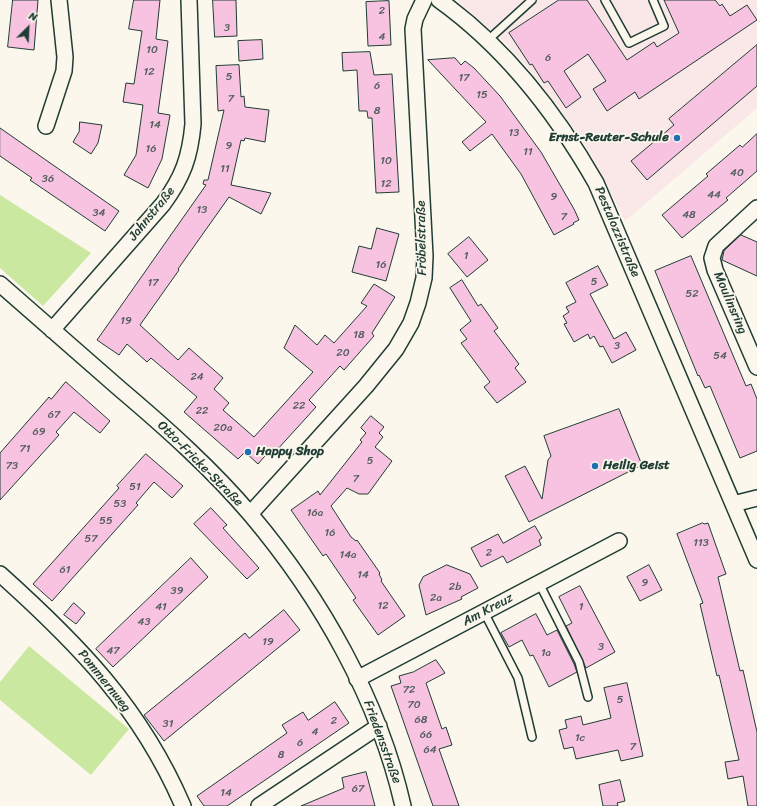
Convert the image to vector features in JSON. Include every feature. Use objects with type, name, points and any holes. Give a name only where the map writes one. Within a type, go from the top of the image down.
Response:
[{"type":"street","points":[[46,126],[64,71],[65,57],[59,0]]},
{"type":"street","name":"Jahnstraße","points":[[52,330],[163,204],[174,188],[184,169],[191,142],[193,124],[189,0]]},
{"type":"street","name":"Fröbelstraße","points":[[250,514],[382,367],[405,334],[415,312],[424,278],[425,256],[413,29],[415,19],[424,0]]},
{"type":"street","name":"Pestalozzistraße","points":[[439,0],[488,40],[523,77],[547,107],[572,143],[596,183],[757,560]]},
{"type":"street","name":"Moulinsring","points":[[757,208],[716,246],[712,258],[715,270],[757,367]]},
{"type":"street","name":"Otto-Fricke-Straße","points":[[0,284],[163,426],[213,474],[250,514],[303,584],[334,635],[357,679]]},
{"type":"street","points":[[733,504],[757,498]]},
{"type":"street","name":"Am Kreuz","points":[[357,679],[620,540]]},
{"type":"street","name":"Pommernweg","points":[[0,574],[49,618],[109,683],[159,756],[183,806]]},
{"type":"street","name":"Friedensstraße","points":[[357,679],[379,726],[391,759],[403,806]]},
{"type":"street","points":[[259,806],[379,726]]},
{"type":"lane","points":[[488,40],[532,0]]},
{"type":"lane","points":[[605,0],[629,43],[664,26],[653,0]]},
{"type":"lane","points":[[538,583],[579,662],[588,697]]},
{"type":"lane","points":[[484,612],[520,683],[532,737]]},
{"type":"shaded area","name":"Ernst-Reuter-Schule","points":[[457,0],[757,0],[757,108],[625,221],[592,156],[562,111],[529,69],[504,42]]},
{"type":"green space","points":[[0,195],[91,253],[43,306],[0,268]]},
{"type":"green space","points":[[29,646],[129,729],[91,775],[0,700],[0,682]]},
{"type":"building","points":[[13,0],[38,0],[34,50],[8,47]]},
{"type":"building","points":[[134,0],[160,0],[156,39],[168,41],[158,113],[170,115],[162,159],[148,188],[124,175],[136,155],[143,105],[123,102],[126,83],[134,84],[142,31],[129,29]]},
{"type":"building","points":[[213,0],[236,0],[237,36],[215,37]]},
{"type":"building","points":[[559,0],[587,0],[627,60],[654,42],[657,47],[679,33],[664,0],[715,0],[720,6],[722,4],[730,16],[747,5],[757,20],[639,99],[635,92],[607,111],[593,89],[606,81],[588,54],[564,71],[581,97],[566,108],[548,81],[544,83],[532,64],[530,65],[509,33]]},
{"type":"building","points":[[389,1],[391,45],[368,46],[366,2]]},
{"type":"building","points":[[262,40],[263,59],[239,61],[238,41]]},
{"type":"building","points":[[757,45],[757,86],[647,180],[631,161],[674,125],[669,119]]},
{"type":"building","points":[[370,52],[374,75],[392,74],[399,192],[376,193],[372,118],[368,118],[367,111],[359,111],[357,70],[343,71],[342,53]]},
{"type":"building","points":[[455,58],[461,65],[465,61],[474,68],[500,96],[541,152],[574,209],[579,220],[573,223],[574,224],[554,235],[521,174],[492,134],[470,151],[462,142],[486,122],[428,60]]},
{"type":"building","points":[[239,65],[241,97],[244,96],[245,107],[269,110],[265,142],[245,138],[244,141],[241,140],[231,185],[271,193],[261,214],[229,197],[140,325],[178,360],[189,348],[223,378],[214,389],[229,403],[223,410],[254,437],[313,372],[284,348],[295,325],[317,345],[325,335],[334,343],[367,306],[361,303],[374,284],[395,297],[372,333],[374,336],[344,370],[340,366],[309,400],[316,407],[276,451],[272,448],[258,464],[245,452],[238,459],[184,412],[197,397],[151,358],[147,362],[127,344],[119,355],[97,340],[206,185],[203,184],[204,180],[208,180],[224,110],[218,111],[216,66]]},
{"type":"building","points":[[80,122],[102,125],[98,143],[91,154],[73,142],[79,132]]},
{"type":"building","points":[[0,128],[119,211],[105,231],[30,180],[32,178],[0,156]]},
{"type":"building","points":[[757,134],[757,171],[726,198],[728,200],[682,238],[662,215],[708,176],[706,174],[740,145],[742,147]]},
{"type":"building","points":[[377,228],[399,234],[386,281],[352,272],[359,246],[371,249]]},
{"type":"building","points":[[741,235],[757,242],[757,276],[722,260],[724,251]]},
{"type":"building","points":[[469,237],[488,260],[467,277],[448,254]]},
{"type":"building","points":[[691,256],[746,386],[751,384],[757,399],[757,451],[740,458],[710,386],[705,388],[699,375],[698,376],[655,271]]},
{"type":"building","points":[[598,266],[608,285],[590,294],[614,339],[626,332],[636,350],[612,363],[603,346],[600,347],[594,336],[590,339],[588,334],[574,342],[564,324],[567,323],[563,316],[569,312],[566,307],[576,302],[566,283]]},
{"type":"building","points":[[462,280],[478,306],[481,304],[498,328],[494,331],[519,364],[515,368],[526,382],[497,403],[484,387],[490,382],[461,343],[467,339],[460,330],[471,321],[450,288]]},
{"type":"building","points":[[66,382],[110,421],[100,433],[74,412],[56,432],[59,435],[0,500],[0,453],[49,397],[51,399]]},
{"type":"building","name":"Heilig Geist","points":[[619,409],[642,465],[529,522],[505,476],[525,466],[542,499],[548,460],[551,456],[544,436]]},
{"type":"building","points":[[371,416],[384,427],[379,433],[383,437],[375,447],[392,461],[368,494],[359,494],[347,488],[331,506],[351,537],[356,541],[357,540],[380,573],[381,581],[405,616],[378,635],[353,600],[356,598],[326,554],[323,556],[291,510],[318,491],[320,495],[362,442],[360,440],[366,433],[361,428]]},
{"type":"building","points":[[146,454],[183,486],[172,498],[154,482],[136,503],[138,505],[52,601],[33,584],[119,488],[117,486]]},
{"type":"building","points":[[211,508],[227,525],[223,528],[259,568],[247,579],[194,524]]},
{"type":"building","points":[[703,523],[708,523],[726,574],[718,577],[740,671],[743,670],[757,732],[757,806],[748,806],[743,776],[728,779],[725,762],[739,760],[719,675],[717,676],[700,604],[703,603],[677,534]]},
{"type":"building","points":[[535,526],[542,538],[539,540],[541,545],[507,563],[503,556],[481,567],[471,548],[498,534],[503,543]]},
{"type":"building","points":[[191,558],[208,577],[113,667],[96,649]]},
{"type":"building","points":[[447,565],[470,574],[478,588],[461,597],[462,599],[426,615],[419,585],[423,577]]},
{"type":"building","points":[[649,565],[662,590],[640,601],[627,577]]},
{"type":"building","points":[[580,586],[615,652],[586,668],[566,626],[572,623],[559,597]]},
{"type":"building","points":[[74,603],[85,613],[76,624],[64,615]]},
{"type":"building","points":[[284,610],[300,630],[164,741],[144,715],[245,633],[249,638]]},
{"type":"building","points":[[536,614],[547,635],[557,630],[577,672],[549,687],[533,655],[530,656],[522,640],[509,647],[501,633]]},
{"type":"building","points":[[436,660],[445,673],[426,683],[442,729],[446,727],[452,745],[439,749],[459,806],[433,806],[391,686],[401,683],[399,676],[413,672]]},
{"type":"building","points":[[627,683],[643,756],[621,761],[618,750],[576,759],[573,747],[564,749],[559,730],[567,728],[565,720],[581,716],[583,725],[611,718],[604,688]]},
{"type":"building","points":[[335,702],[349,723],[227,806],[204,806],[197,796],[287,733],[282,725],[303,712],[308,720]]},
{"type":"building","points":[[366,772],[375,806],[301,806],[344,788],[342,778]]},
{"type":"building","points":[[620,780],[625,801],[617,803],[618,806],[603,806],[599,785]]},
{"type":"place","name":"Ernst-Reuter-Schule","points":[[677,138]]},
{"type":"place","name":"Happy Shop","points":[[248,452]]},
{"type":"place","name":"Heilig Geist","points":[[595,466]]}]
